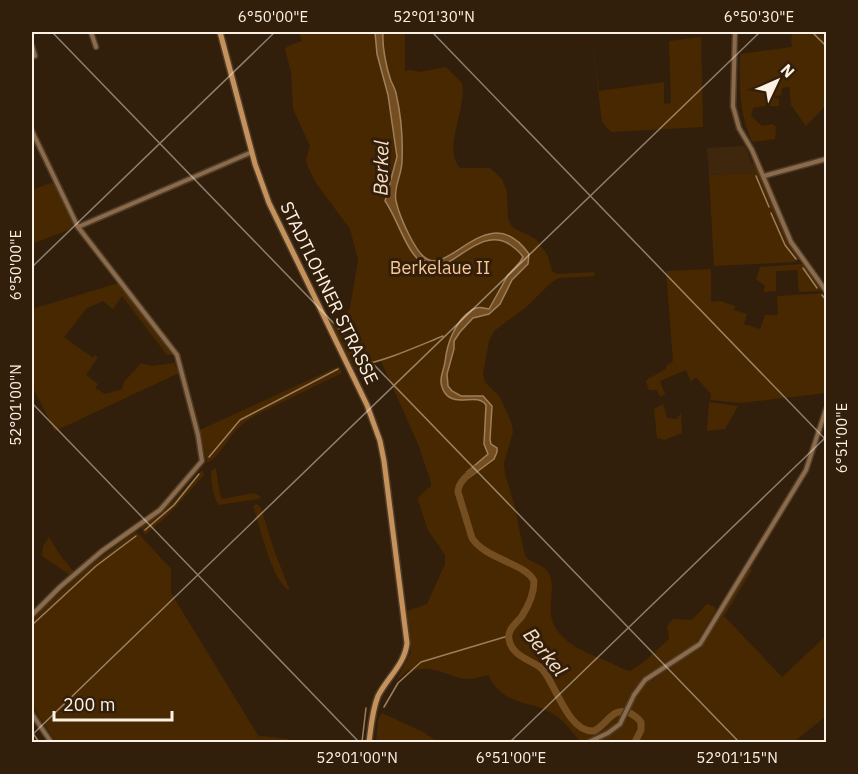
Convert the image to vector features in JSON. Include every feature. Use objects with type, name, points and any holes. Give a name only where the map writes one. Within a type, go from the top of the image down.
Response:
[{"type":"street","points":[[91,32],[96,47]]},
{"type":"street","name":"STADTLOHNER STRASSE","points":[[220,32],[252,152],[269,203],[367,405],[376,428],[384,461],[406,636],[406,652],[379,695],[372,715],[369,742]]},
{"type":"street","points":[[735,32],[734,117],[764,176],[791,242],[826,291]]},
{"type":"street","points":[[32,46],[36,56]]},
{"type":"street","points":[[32,131],[78,227],[177,355],[198,435],[202,461],[160,510],[102,550],[60,586],[32,615]]},
{"type":"street","points":[[78,227],[252,152]]},
{"type":"street","points":[[764,176],[826,159]]},
{"type":"street","points":[[589,742],[615,729],[624,718],[639,686],[645,680],[700,644],[806,471],[826,409]]},
{"type":"street","points":[[32,714],[51,742]]},
{"type":"shaded area","points":[[375,32],[383,32],[386,63],[396,93],[400,118],[402,161],[396,201],[404,225],[419,251],[429,260],[439,260],[474,240],[488,234],[501,233],[515,239],[529,254],[528,264],[512,280],[500,304],[489,314],[473,318],[454,341],[447,374],[448,386],[461,396],[483,396],[492,406],[490,440],[491,444],[497,448],[494,459],[470,477],[467,472],[488,454],[484,444],[486,405],[477,400],[455,399],[445,393],[441,381],[448,347],[461,320],[474,309],[489,309],[508,275],[523,257],[509,244],[497,240],[485,241],[442,266],[433,268],[424,265],[412,252],[385,201],[397,157],[388,95],[377,54]]},
{"type":"shaded area","points":[[745,146],[756,173],[709,175],[707,148]]},
{"type":"green space","name":"Berkelaue II","points":[[299,32],[405,32],[405,71],[419,72],[446,67],[462,83],[463,94],[453,150],[460,168],[490,168],[502,179],[507,192],[508,219],[512,227],[536,239],[548,256],[552,271],[557,274],[594,272],[595,276],[559,278],[552,282],[525,308],[494,331],[489,341],[483,374],[485,382],[500,397],[512,424],[513,432],[504,463],[505,474],[525,556],[546,569],[551,580],[551,612],[556,629],[576,647],[630,671],[644,662],[669,639],[667,626],[673,619],[692,620],[707,604],[715,607],[716,610],[696,643],[645,676],[652,681],[702,645],[750,568],[752,570],[724,616],[782,677],[826,636],[826,716],[794,742],[581,742],[559,718],[536,706],[510,698],[495,686],[488,675],[469,679],[427,669],[413,671],[420,665],[410,672],[409,669],[396,681],[411,652],[407,611],[427,604],[445,564],[445,555],[428,530],[418,500],[418,497],[431,486],[431,482],[418,444],[381,361],[355,370],[330,321],[343,316],[350,308],[358,260],[350,229],[316,183],[307,165],[306,159],[310,146],[293,109],[291,72],[285,49],[302,41]]},
{"type":"green space","points":[[591,32],[599,91],[664,82],[664,104],[671,103],[669,41],[701,37],[703,127],[611,132],[602,122]]},
{"type":"green space","points":[[813,32],[826,36],[826,105],[806,126],[791,105],[789,87],[782,88],[781,95],[775,96],[779,99],[779,106],[753,108],[751,116],[762,126],[773,124],[776,127],[775,139],[752,142],[742,109],[740,54],[792,47],[792,34]]},
{"type":"green space","points":[[755,162],[787,237],[800,259],[795,262],[714,266],[709,175],[756,173],[752,163]]},
{"type":"green space","points":[[51,183],[55,184],[74,225],[71,229],[32,244],[32,190]]},
{"type":"green space","points":[[804,264],[822,288],[820,291],[799,292],[797,270],[776,271],[776,291],[763,292],[765,286],[756,279],[760,267]]},
{"type":"green space","points":[[711,269],[711,302],[720,301],[735,306],[734,310],[747,314],[744,324],[760,329],[765,315],[778,315],[777,296],[826,293],[826,393],[740,403],[710,400],[711,394],[696,377],[691,382],[686,370],[660,381],[665,394],[660,397],[657,390],[649,390],[646,381],[666,369],[666,366],[673,361],[666,271]]},
{"type":"green space","points":[[119,283],[173,352],[167,355],[122,296],[113,309],[103,301],[87,308],[64,337],[93,358],[95,355],[98,357],[86,375],[98,384],[95,388],[105,394],[122,389],[124,382],[141,363],[152,366],[174,363],[179,373],[55,431],[32,386],[32,309]]},
{"type":"green space","points":[[339,366],[342,373],[246,422],[207,463],[200,430]]},
{"type":"green space","points":[[709,402],[738,406],[725,429],[707,431]]},
{"type":"green space","points":[[663,404],[667,418],[677,419],[681,413],[682,433],[664,440],[657,438],[654,409]]},
{"type":"green space","points":[[216,468],[222,499],[254,493],[261,497],[219,505],[211,480],[211,471]]},
{"type":"green space","points":[[202,470],[204,475],[167,516],[145,535],[141,527],[166,509]]},
{"type":"green space","points":[[257,504],[261,508],[290,591],[284,586],[272,565],[253,506]]},
{"type":"green space","points":[[135,532],[171,569],[171,593],[259,737],[288,739],[288,742],[56,742],[32,706],[32,619],[86,569]]},
{"type":"green space","points":[[49,537],[74,572],[70,575],[42,556],[43,546]]},
{"type":"green space","points":[[382,713],[425,733],[437,742],[376,742],[378,720]]},
{"type":"waterway","points":[[756,176],[769,207]]},
{"type":"waterway","points":[[771,213],[785,245],[796,259]]},
{"type":"waterway","points":[[803,268],[817,288]]},
{"type":"waterway","points":[[822,295],[826,300]]},
{"type":"waterway","points":[[358,366],[391,357],[443,336]]},
{"type":"waterway","points":[[209,457],[240,420],[338,369]]},
{"type":"waterway","name":"Berkel","points":[[475,469],[458,488],[472,538],[486,551],[522,570],[534,581],[527,608],[509,632],[511,645],[518,654],[542,669],[577,724],[585,730],[594,731],[614,714],[624,711],[641,722],[641,730],[635,742]]},
{"type":"waterway","points":[[145,530],[174,505],[199,474]]},
{"type":"waterway","points":[[32,625],[96,566],[136,536]]},
{"type":"waterway","points":[[384,707],[398,683],[421,662],[508,636]]},
{"type":"waterway","points":[[362,742],[366,708]]},
{"type":"waterway","points":[[32,732],[39,742]]}]
